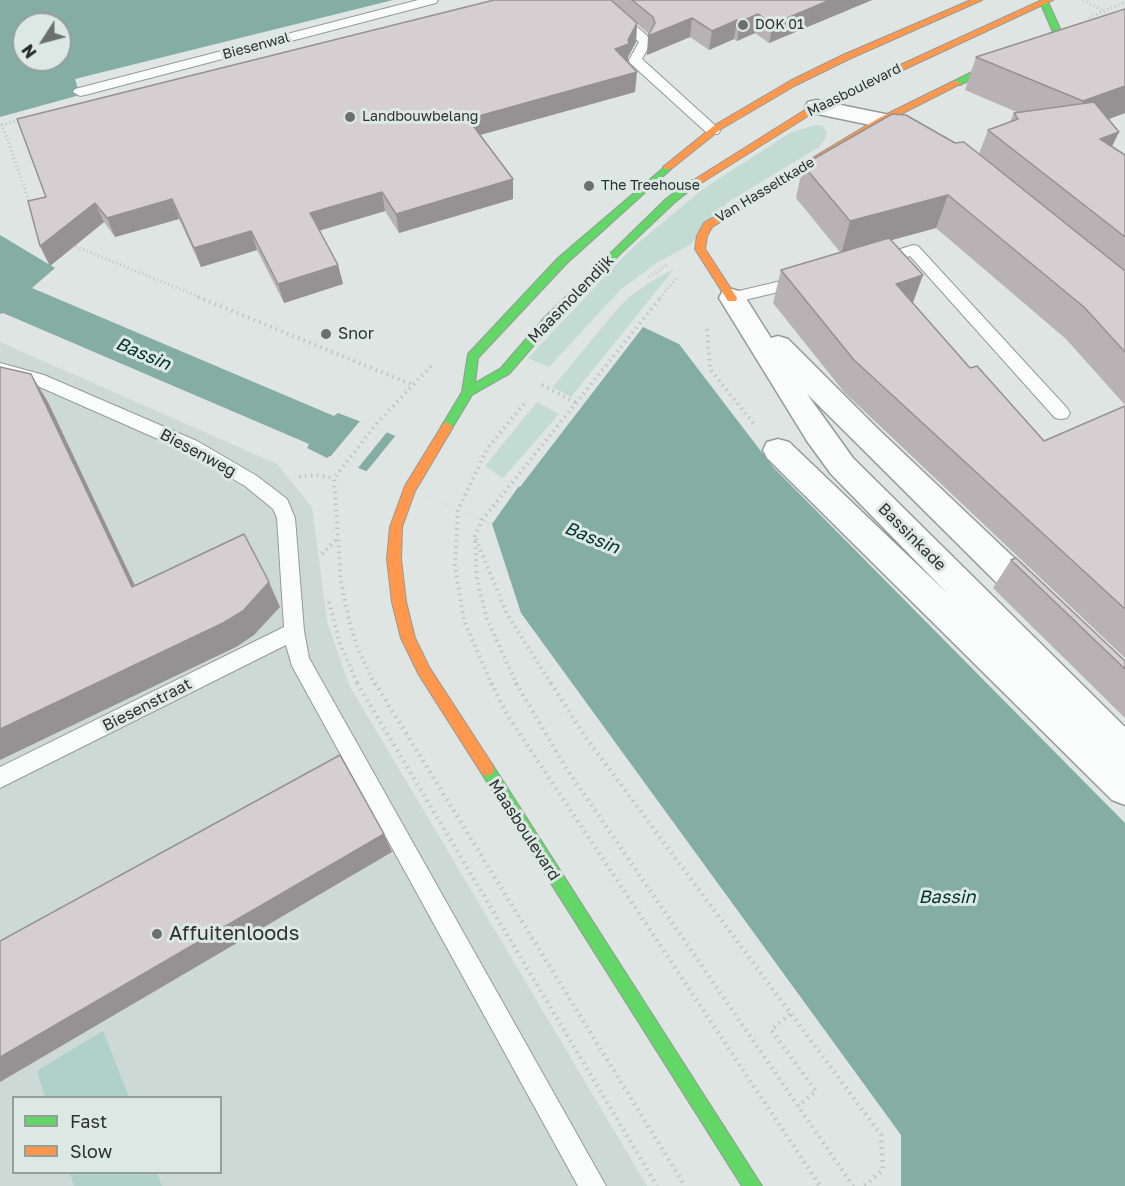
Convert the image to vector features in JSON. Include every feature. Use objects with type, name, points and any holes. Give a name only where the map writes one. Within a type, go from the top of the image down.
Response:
[{"type":"main road","name":"Maasboulevard","points":[[642,188],[713,131],[793,82],[978,0]]},
{"type":"main road","name":"Maasboulevard","points":[[670,201],[700,179],[816,107],[885,73],[1046,1]]},
{"type":"main road","name":"Van Hasseltkade","points":[[700,249],[702,236],[708,225],[719,217],[882,120],[1058,33],[1046,1]]},
{"type":"main road","name":"Maasmolendijk","points":[[432,450],[468,392],[472,357],[562,261],[642,188]]},
{"type":"main road","name":"Maasmolendijk","points":[[468,392],[505,371],[549,320],[670,201]]},
{"type":"main road","points":[[700,249],[732,298]]},
{"type":"main road","name":"Maasboulevard","points":[[432,450],[409,490],[396,527],[394,560],[399,602],[406,629],[424,671],[753,1186]]},
{"type":"street","points":[[816,107],[882,120],[933,150]]},
{"type":"street","points":[[732,298],[866,436],[1059,621]]},
{"type":"street","name":"Bassinkade","points":[[732,298],[817,433],[842,465],[1125,751]]},
{"type":"street","name":"Bassinkade","points":[[768,440],[1125,788]]},
{"type":"lane","name":"Biesenwal","points":[[80,92],[432,0]]},
{"type":"lane","points":[[598,0],[646,41],[635,60],[713,131]]},
{"type":"lane","points":[[862,266],[913,250],[1061,413]]},
{"type":"lane","points":[[732,298],[819,277]]},
{"type":"lane","name":"Biesenweg","points":[[0,369],[38,379],[191,446],[273,497],[280,504],[286,518],[294,626],[299,660],[593,1186]]},
{"type":"lane","name":"Biesenstraat","points":[[0,778],[294,626]]},
{"type":"path","points":[[1083,0],[1104,11]]},
{"type":"path","points":[[23,119],[2,124],[34,214]]},
{"type":"path","points":[[67,242],[413,385]]},
{"type":"path","points":[[643,281],[672,261],[700,249]]},
{"type":"path","points":[[681,271],[482,520],[475,536],[477,580],[487,619],[511,674],[566,768],[854,1186]]},
{"type":"path","points":[[707,326],[710,369],[768,440]]},
{"type":"path","points":[[437,360],[374,427],[334,478],[341,582],[350,625],[358,649],[376,686],[685,1186]]},
{"type":"path","points":[[535,392],[545,381]]},
{"type":"path","points":[[529,399],[500,432],[476,468],[458,510],[455,565],[464,621],[484,669],[508,716],[820,1186]]},
{"type":"path","points":[[290,479],[316,475],[334,478]]},
{"type":"path","points":[[475,536],[507,614],[584,735],[880,1136],[883,1170],[864,1186]]},
{"type":"path","points":[[323,565],[322,554],[338,537]]},
{"type":"path","points":[[328,597],[340,644],[356,681],[657,1186]]},
{"type":"path","points":[[790,1014],[771,1030],[816,1091],[798,1106]]},
{"type":"shaded area","points":[[815,125],[823,126],[827,132],[819,147],[728,202],[690,245],[658,262],[620,290],[549,367],[528,358],[631,249],[703,189],[790,133]]},
{"type":"shaded area","points":[[674,269],[571,397],[553,387],[629,297]]},
{"type":"shaded area","points":[[0,342],[277,464],[312,507],[327,621],[349,685],[647,1186],[0,1186]]},
{"type":"shaded area","points":[[537,402],[559,414],[503,478],[485,466]]},
{"type":"shaded area","points":[[103,1031],[129,1096],[45,1096],[37,1071]]},
{"type":"shaded area","points":[[70,1174],[157,1174],[162,1186],[74,1186]]},
{"type":"water","points":[[0,0],[393,0],[75,79],[80,95],[0,117]]},
{"type":"water","name":"Bassin","points":[[0,235],[55,268],[32,288],[334,416],[338,413],[359,421],[520,487],[643,327],[679,344],[773,467],[1125,823],[1125,1186],[901,1186],[901,1135],[521,613],[492,524],[330,456],[327,458],[307,448],[309,444],[3,313],[0,314]]},
{"type":"pier","points":[[360,421],[387,432],[358,468],[330,457]]},
{"type":"pier","points":[[396,435],[519,486],[492,524],[366,472]]},
{"type":"building","points":[[494,0],[611,0],[637,23],[628,40],[629,44],[615,49],[637,72],[468,119],[513,179],[396,214],[382,192],[310,213],[338,265],[278,284],[251,231],[194,248],[172,199],[107,218],[95,203],[40,246],[28,201],[46,197],[17,119]]},
{"type":"building","points":[[632,0],[830,0],[773,24],[758,14],[712,31],[692,18],[648,36],[655,23],[653,17]]},
{"type":"building","points":[[1125,9],[1125,86],[1083,101],[976,57]]},
{"type":"building","points":[[1094,102],[1119,132],[1100,139],[1125,155],[1125,237],[988,130],[1018,119],[1014,113]]},
{"type":"building","points":[[892,114],[906,115],[955,143],[964,142],[1125,271],[1125,352],[1084,307],[948,195],[850,221],[803,165]]},
{"type":"building","points":[[889,238],[923,275],[896,284],[970,368],[977,366],[1044,441],[1125,406],[1125,609],[854,360],[781,270]]},
{"type":"building","points":[[0,367],[31,374],[132,587],[244,534],[269,582],[243,611],[223,623],[0,729]]},
{"type":"building","points":[[1016,558],[1125,661],[1125,669],[1011,560]]},
{"type":"building","name":"Affuitenloods","points":[[340,755],[384,834],[0,1057],[0,941]]},
{"type":"traffic: fast","points":[[957,83],[1058,33],[1044,2]]},
{"type":"traffic: fast","points":[[447,427],[468,392],[472,357],[562,261],[668,167]]},
{"type":"traffic: fast","points":[[468,392],[505,371],[549,320],[615,253],[670,201],[694,183]]},
{"type":"traffic: fast","points":[[487,769],[753,1186]]},
{"type":"traffic: slow","points":[[668,167],[718,127],[793,83],[846,57],[978,0]]},
{"type":"traffic: slow","points":[[694,183],[816,107],[1049,0]]},
{"type":"traffic: slow","points":[[732,298],[700,249],[702,236],[708,225],[882,120],[957,83]]},
{"type":"traffic: slow","points":[[447,427],[409,490],[396,527],[394,559],[399,602],[408,638],[424,671],[487,769]]},
{"type":"place","name":"DOK 01","points":[[743,25]]},
{"type":"place","name":"Landbouwbelang","points":[[350,117]]},
{"type":"place","name":"The Treehouse","points":[[589,186]]},
{"type":"place","name":"Snor","points":[[326,334]]},
{"type":"place","name":"Affuitenloods","points":[[157,934]]}]
